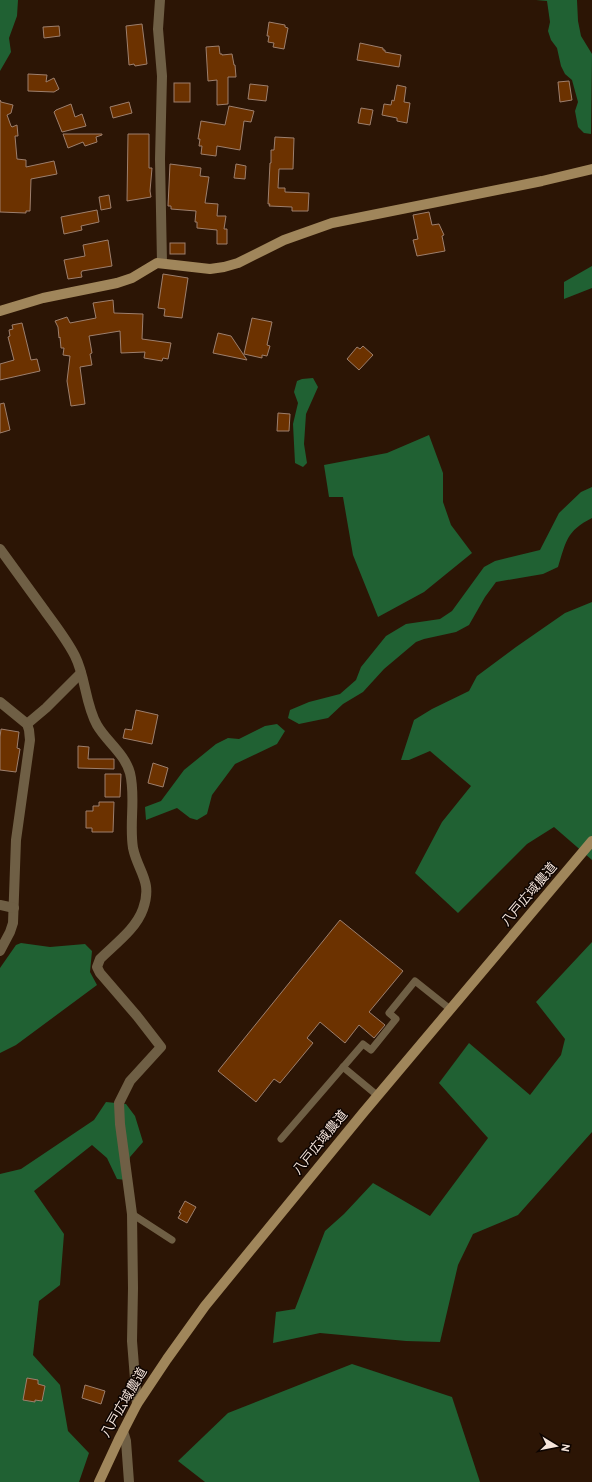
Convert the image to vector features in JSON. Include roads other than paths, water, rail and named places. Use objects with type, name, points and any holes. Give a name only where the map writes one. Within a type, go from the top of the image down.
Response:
[{"type":"street","points":[[160,0],[158,29],[162,76],[160,159],[162,263]]},
{"type":"street","points":[[0,311],[48,297],[117,283],[132,278],[157,264],[162,263],[210,269],[224,267],[238,263],[284,240],[332,222],[542,181],[592,169]]},
{"type":"street","points":[[0,549],[63,636],[75,657],[97,726],[122,757],[129,771],[132,788],[132,838],[134,851],[144,874],[147,892],[144,908],[137,922],[100,959],[97,967],[100,973],[161,1047],[130,1081],[119,1104],[120,1124],[132,1214],[132,1341],[137,1404]]},
{"type":"street","points":[[27,724],[46,708],[81,673]]},
{"type":"street","points":[[0,702],[27,724],[30,740],[16,840],[13,923],[0,951]]},
{"type":"street","name":"八戸広域農道","points":[[99,1482],[137,1404],[205,1306],[450,1009],[592,841]]},
{"type":"street","points":[[0,905],[14,908]]},
{"type":"street","points":[[123,1431],[126,1441],[129,1482]]},
{"type":"lane","points":[[281,1139],[362,1044],[371,1050],[396,1019],[389,1013],[415,981],[450,1009]]},
{"type":"lane","points":[[343,1067],[378,1096]]},
{"type":"lane","points":[[132,1214],[172,1240]]}]
